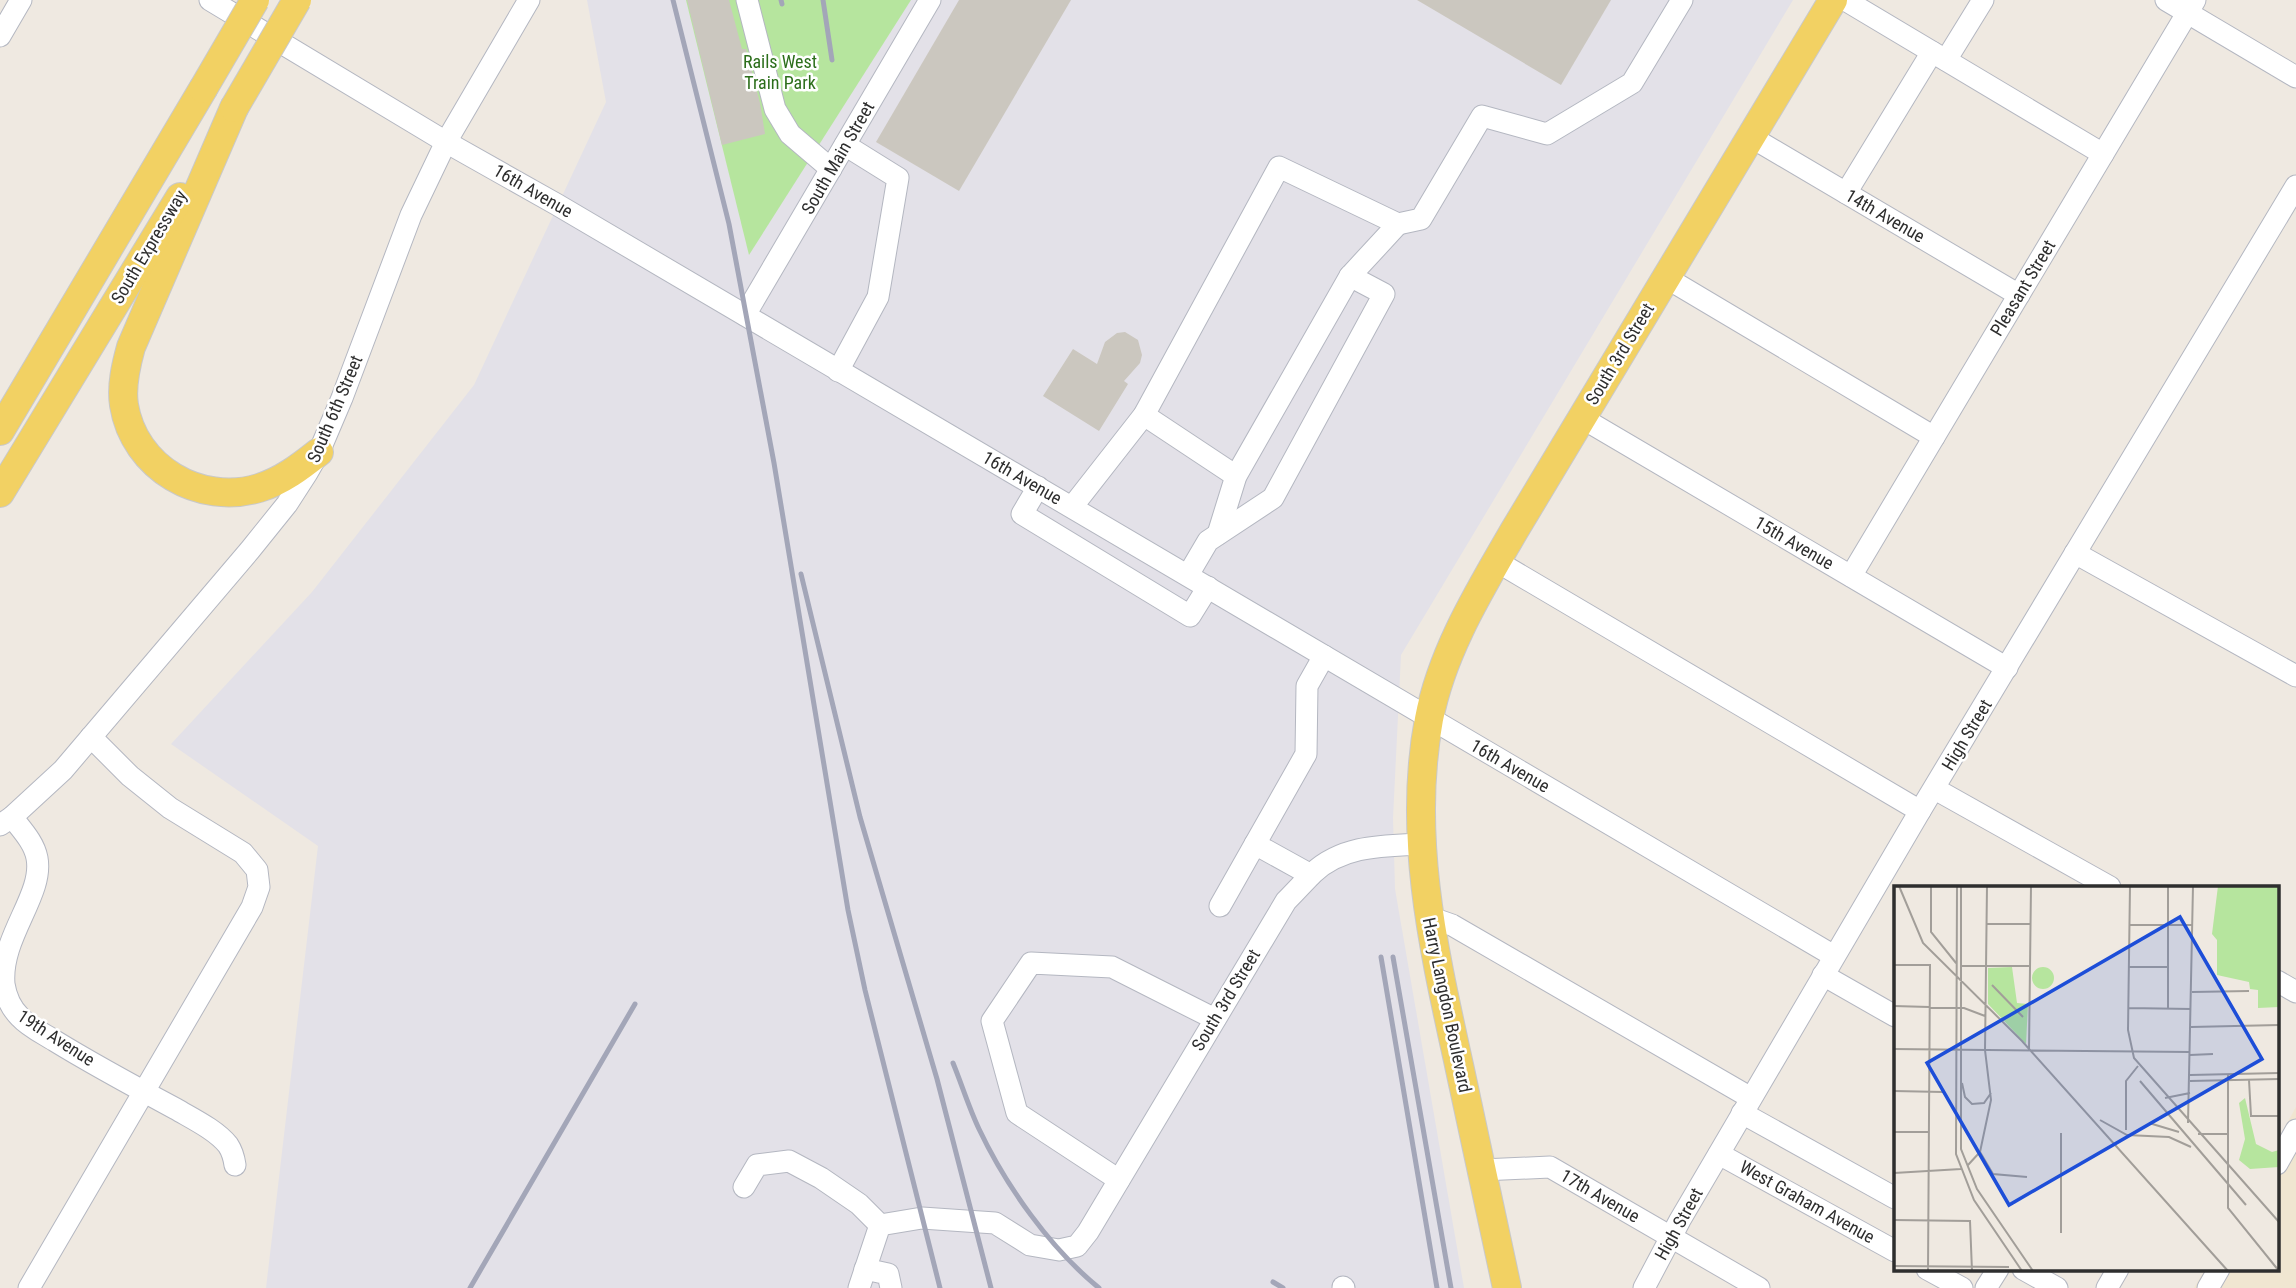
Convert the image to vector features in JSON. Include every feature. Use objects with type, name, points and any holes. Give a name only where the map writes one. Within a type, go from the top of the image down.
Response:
[{"type":"main road","name":"South Expressway","points":[[0,431],[255,0]]},
{"type":"main road","name":"South Expressway","points":[[0,493],[298,0]]},
{"type":"main road","name":"South 3rd Street","points":[[1430,719],[1444,666],[1496,561],[1833,0]]},
{"type":"main road","points":[[234,108],[131,347],[125,374],[124,406],[140,444],[158,467],[176,480],[207,491],[229,493],[258,489],[286,477],[319,452]]},
{"type":"main road","name":"Harry Langdon Boulevard","points":[[1430,719],[1423,776],[1424,887],[1437,964],[1507,1288]]},
{"type":"street","points":[[0,36],[21,0]]},
{"type":"street","name":"16th Avenue","points":[[209,0],[1834,957]]},
{"type":"street","name":"South 6th Street","points":[[6,821],[63,770],[287,504],[319,452],[411,215],[446,142],[529,0]]},
{"type":"street","points":[[747,0],[775,109],[790,134],[831,169]]},
{"type":"street","name":"South Main Street","points":[[745,315],[930,0]]},
{"type":"street","points":[[1218,534],[1236,476],[1350,276],[1398,224],[1421,219],[1482,116],[1547,134],[1632,83],[1682,0]]},
{"type":"street","points":[[1845,0],[2103,154]]},
{"type":"street","points":[[1846,193],[1939,56],[1983,0]]},
{"type":"street","points":[[2166,0],[2191,6],[2296,77]]},
{"type":"street","name":"Pleasant Street","points":[[1851,576],[2191,6]]},
{"type":"street","name":"14th Avenue","points":[[1751,137],[2019,295]]},
{"type":"street","points":[[838,371],[878,297],[898,178],[845,145]]},
{"type":"street","points":[[1069,542],[1079,511],[1144,415],[1279,167],[1398,224]]},
{"type":"street","name":"High Street","points":[[1644,1288],[1718,1154],[1920,811],[2296,186]]},
{"type":"street","points":[[1188,575],[1208,541],[1273,498],[1384,294],[1350,276]]},
{"type":"street","points":[[1665,277],[1934,437]]},
{"type":"street","points":[[1144,415],[1236,476]]},
{"type":"street","name":"15th Avenue","points":[[1582,418],[2007,667]]},
{"type":"street","points":[[1038,487],[1022,514],[1190,615],[1208,587]]},
{"type":"street","points":[[2076,553],[2296,676]]},
{"type":"street","points":[[1496,561],[1920,811]]},
{"type":"street","points":[[1220,906],[1306,754],[1307,686],[1324,656]]},
{"type":"street","points":[[29,1288],[252,907],[259,887],[257,870],[243,853],[170,808],[131,776],[91,737]]},
{"type":"street","points":[[1935,789],[2108,886]]},
{"type":"street","name":"19th Avenue","points":[[6,821],[33,846],[37,858],[37,871],[31,890],[5,951],[2,975],[12,1008],[21,1020],[218,1136],[228,1145],[235,1165]]},
{"type":"street","points":[[1255,844],[1311,875]]},
{"type":"street","name":"South 3rd Street","points":[[880,1225],[922,1218],[995,1223],[1030,1245],[1059,1250],[1077,1246],[1088,1232],[1286,901],[1311,875],[1336,856],[1376,846],[1422,844]]},
{"type":"street","points":[[1429,916],[1452,925],[1894,1197]]},
{"type":"street","points":[[1119,1180],[1017,1113],[992,1021],[1031,963],[1112,967],[1215,1019]]},
{"type":"street","points":[[1823,975],[1894,1015]]},
{"type":"street","points":[[2278,982],[2296,992]]},
{"type":"street","points":[[2278,1162],[2296,1130]]},
{"type":"street","name":"West Graham Avenue","points":[[1718,1154],[1894,1250]]},
{"type":"street","points":[[744,1187],[757,1166],[789,1161],[821,1178],[859,1204],[880,1225],[862,1279],[888,1274],[891,1288]]},
{"type":"street","name":"17th Avenue","points":[[1482,1170],[1550,1167],[1759,1288]]},
{"type":"street","points":[[1929,1270],[1962,1288]]},
{"type":"street","points":[[1986,1288],[1997,1270]]},
{"type":"street","points":[[2025,1270],[2057,1288]]},
{"type":"street","points":[[2107,1288],[2117,1270]]},
{"type":"street","points":[[2208,1288],[2218,1270]]},
{"type":"shaded area","points":[[587,0],[1793,0],[1401,655],[1393,818],[1395,889],[1464,1288],[266,1288],[318,846],[171,744],[312,592],[474,385],[606,102]]},
{"type":"shaded area","points":[[2296,1107],[2296,1288],[2194,1288],[2204,1270],[2278,1270],[2278,1139]]},
{"type":"green space","name":"Rails West Train Park","points":[[686,0],[911,0],[749,255]]},
{"type":"building","points":[[687,0],[729,0],[742,49],[746,49],[749,60],[765,134],[722,145]]},
{"type":"building","points":[[959,0],[1071,0],[959,191],[876,142]]},
{"type":"building","points":[[1417,0],[1611,0],[1561,85]]},
{"type":"building","points":[[1125,332],[1138,340],[1142,355],[1140,363],[1124,381],[1128,384],[1099,431],[1043,396],[1073,349],[1097,364],[1105,342],[1117,333]]},
{"type":"railway","points":[[673,0],[729,224],[774,463],[848,910],[865,990],[940,1288]]},
{"type":"railway","points":[[781,0],[782,4]]},
{"type":"railway","points":[[823,0],[832,60]]},
{"type":"railway","points":[[801,574],[860,817],[937,1079],[991,1288]]},
{"type":"railway","points":[[1381,957],[1437,1288]]},
{"type":"railway","points":[[1393,957],[1451,1288]]},
{"type":"railway","points":[[470,1288],[635,1004]]},
{"type":"railway","points":[[953,1063],[979,1129],[1016,1194],[1063,1254],[1099,1288]]},
{"type":"railway","points":[[1273,1282],[1283,1288]]}]
